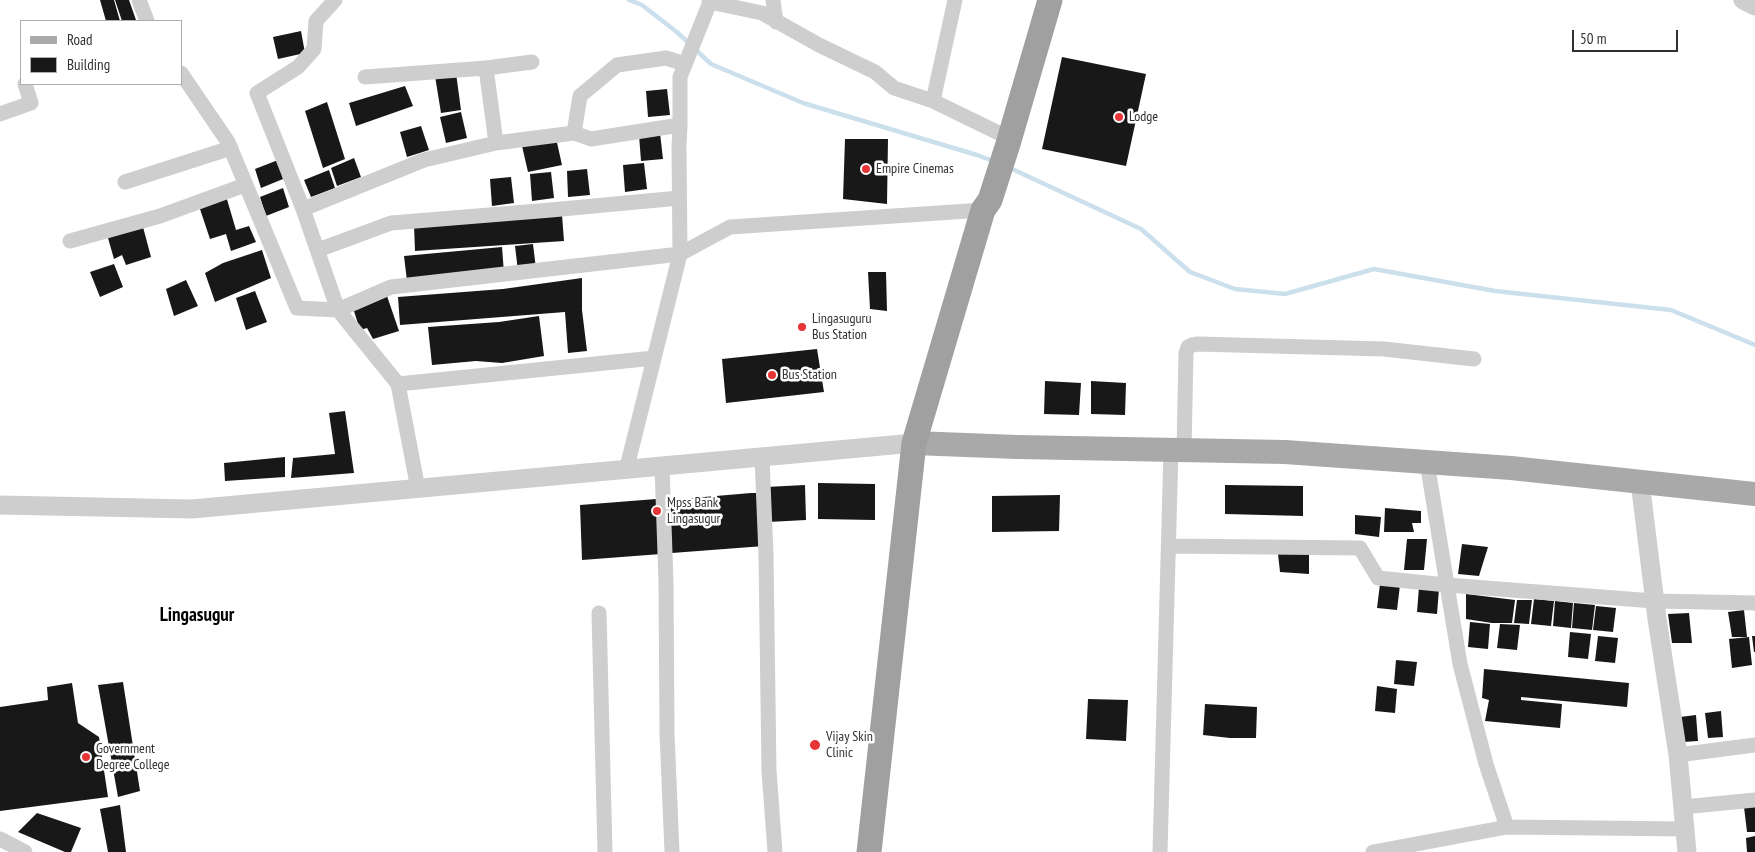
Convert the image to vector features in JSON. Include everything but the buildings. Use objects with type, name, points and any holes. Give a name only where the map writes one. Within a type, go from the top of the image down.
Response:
[{"type":"highway","points":[[868,852],[914,443],[986,205],[1009,141],[1050,0]]},
{"type":"main road","points":[[914,443],[1017,447],[1285,452],[1511,468],[1750,495],[1755,494]]},
{"type":"street","points":[[139,0],[147,20]]},
{"type":"street","points":[[335,0],[316,21],[314,49],[298,67],[257,93],[303,209],[338,310],[398,384],[418,489]]},
{"type":"street","points":[[773,0],[776,22]]},
{"type":"street","points":[[933,101],[955,0]]},
{"type":"street","points":[[1743,0],[1755,6]]},
{"type":"street","points":[[626,471],[680,254],[680,125],[683,70],[709,1],[762,13],[819,45],[875,72],[894,88],[933,101],[1009,141]]},
{"type":"street","points":[[574,133],[580,96],[617,65],[666,58],[683,70]]},
{"type":"street","points":[[365,77],[486,68],[532,62]]},
{"type":"street","points":[[486,68],[496,143]]},
{"type":"street","points":[[182,74],[231,148],[297,308],[338,310],[391,286],[680,254],[730,227],[986,205]]},
{"type":"street","points":[[0,114],[31,103],[25,85]]},
{"type":"street","points":[[303,209],[424,160],[496,143],[574,133],[591,138],[680,125]]},
{"type":"street","points":[[126,182],[231,148]]},
{"type":"street","points":[[70,241],[160,216],[245,185]]},
{"type":"street","points":[[318,250],[391,223],[679,198]]},
{"type":"street","points":[[1160,852],[1168,546],[1188,347],[1198,344],[1384,349],[1474,359]]},
{"type":"street","points":[[398,384],[654,358]]},
{"type":"street","points":[[0,504],[192,510],[914,443]]},
{"type":"street","points":[[762,458],[766,555],[769,771],[775,852]]},
{"type":"street","points":[[1426,462],[1460,664],[1486,764],[1507,826]]},
{"type":"street","points":[[662,467],[666,582],[666,733],[672,852]]},
{"type":"street","points":[[1640,482],[1654,601],[1678,755],[1687,852]]},
{"type":"street","points":[[1168,546],[1360,548],[1378,578],[1654,601],[1755,603]]},
{"type":"street","points":[[599,614],[605,852]]},
{"type":"street","points":[[1678,755],[1755,745]]},
{"type":"street","points":[[1683,807],[1755,800]]},
{"type":"street","points":[[1373,852],[1507,826],[1685,829]]},
{"type":"street","points":[[0,839],[24,852]]},
{"type":"waterway","points":[[629,0],[642,5],[678,33],[711,64],[803,103],[993,161]]},
{"type":"waterway","points":[[1010,168],[1141,229],[1190,272],[1235,289],[1285,294],[1374,269],[1495,291],[1671,310],[1755,345]]},
{"type":"place","name":"Lodge","points":[[1119,117]]},
{"type":"place","name":"Empire Cinemas","points":[[866,169]]},
{"type":"place","name":"Lingasuguru Bus Station","points":[[802,327]]},
{"type":"place","name":"Bus Station","points":[[772,375]]},
{"type":"place","name":"Mpss Bank Lingasugur","points":[[657,511]]},
{"type":"place","name":"Vijay Skin Clinic","points":[[815,745]]},
{"type":"place","name":"Government Degree College","points":[[86,757]]},
{"type":"district","name":"Lingasugur","points":[[197,616]]}]
